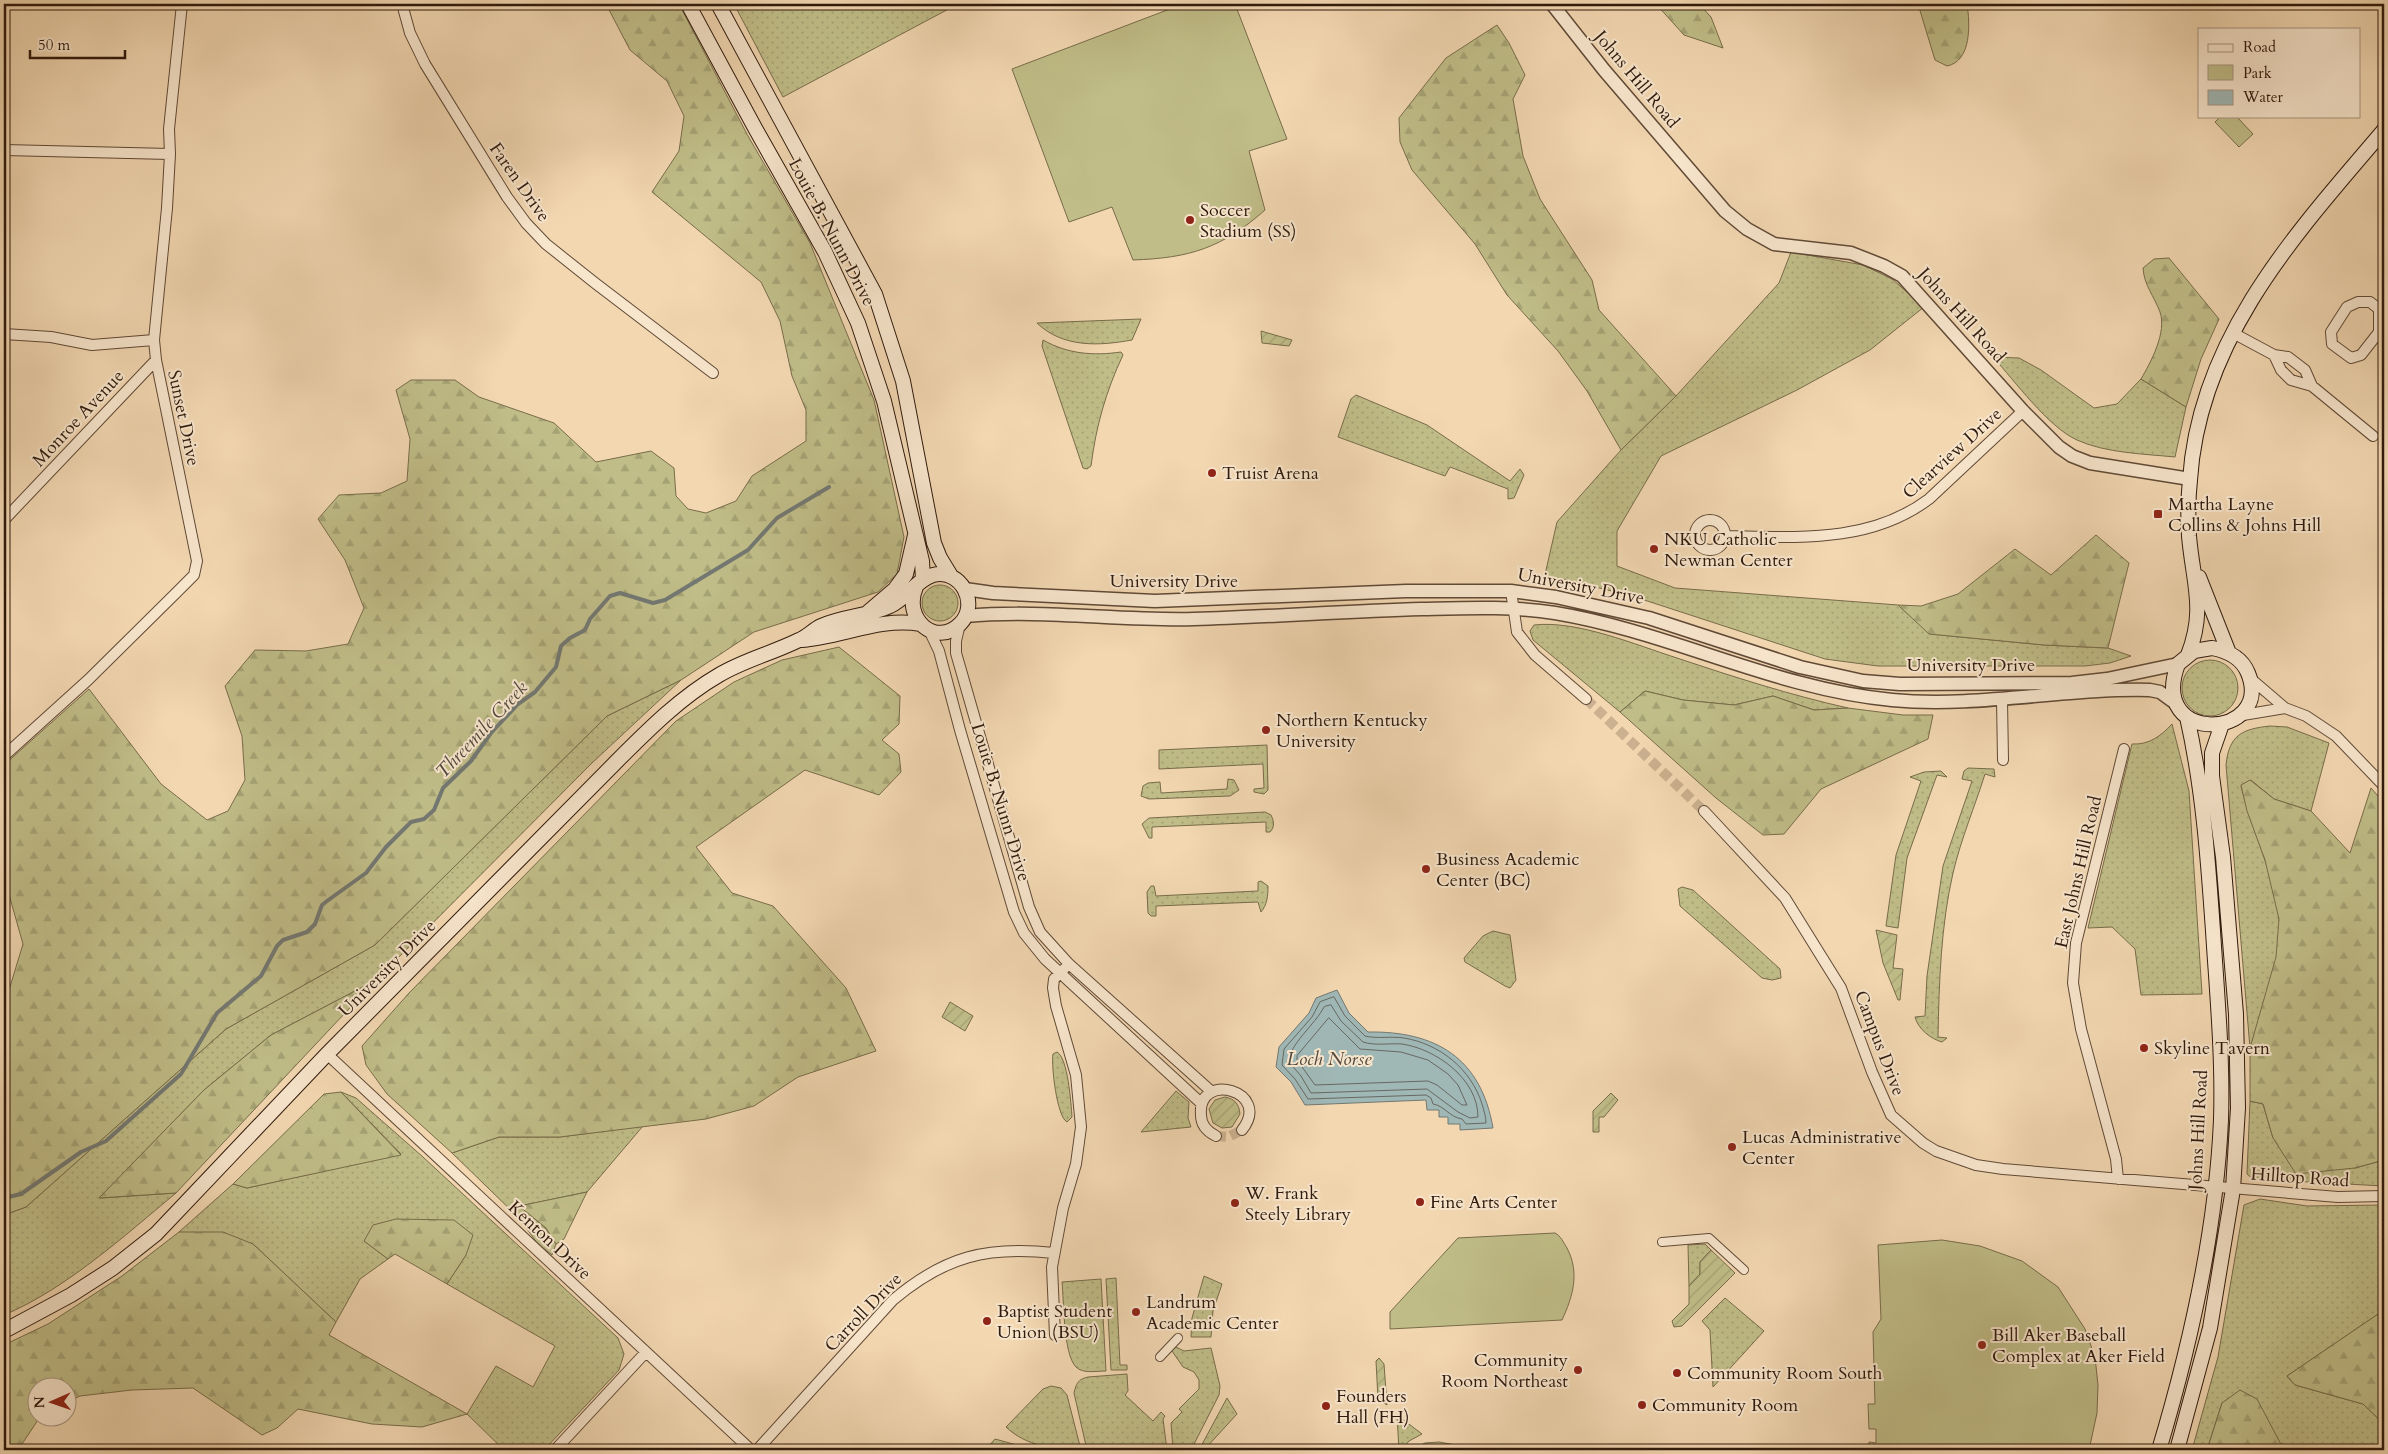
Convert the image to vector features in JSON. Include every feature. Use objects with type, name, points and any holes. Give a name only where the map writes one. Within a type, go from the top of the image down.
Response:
[{"type":"main road","name":"Louie B. Nunn Drive","points":[[688,4],[754,128],[825,252],[858,323],[884,401],[916,533],[922,561],[920,583]]},
{"type":"main road","name":"Louie B. Nunn Drive","points":[[718,4],[875,294],[903,381],[934,543],[940,558],[951,576]]},
{"type":"main road","points":[[2183,659],[2203,649],[2212,648],[2229,652],[2242,662],[2250,678],[2252,691],[2250,703],[2243,715],[2222,724],[2207,724],[2186,717],[2175,703],[2173,683],[2183,659],[2196,631],[2199,612],[2189,536],[2190,479],[2204,405],[2212,379],[2232,332],[2251,299],[2281,254],[2384,130]]},
{"type":"main road","points":[[865,614],[895,589],[906,574],[916,533]]},
{"type":"main road","points":[[2192,561],[2229,652]]},
{"type":"main road","name":"University Drive","points":[[4,1331],[72,1295],[113,1268],[156,1234],[327,1054],[654,725],[684,699],[718,675],[751,659],[800,640],[822,626],[890,607],[920,583],[937,574],[951,576]]},
{"type":"main road","points":[[951,576],[965,589],[968,599],[963,620]]},
{"type":"main road","points":[[920,583],[912,596],[912,607],[925,627]]},
{"type":"main road","name":"University Drive","points":[[800,640],[825,638],[874,624],[898,621],[945,631],[963,620]]},
{"type":"main road","name":"Johns Hill Road","points":[[2159,1450],[2189,1342],[2203,1268],[2221,1119],[2217,997],[2204,815],[2186,717]]},
{"type":"main road","name":"Johns Hill Road","points":[[2177,1450],[2210,1328],[2234,1189],[2238,1108],[2236,1014],[2223,857],[2212,776],[2212,753],[2222,724]]},
{"type":"street","name":"Sunset Drive","points":[[4,756],[88,680],[194,575],[197,562],[156,360],[154,340],[170,154],[168,128],[182,4]]},
{"type":"street","name":"Faren Drive","points":[[402,4],[410,33],[426,64],[507,197],[526,223],[538,236],[595,283],[713,373]]},
{"type":"street","name":"Johns Hill Road","points":[[1552,4],[1604,70],[1725,211],[1747,229],[1774,244],[1851,253],[1884,266],[1902,276],[2023,411],[2059,447],[2072,456],[2090,463],[2190,479]]},
{"type":"street","points":[[4,150],[170,154]]},
{"type":"street","points":[[2370,302],[2382,307],[2378,332],[2361,355],[2347,357],[2332,344],[2331,332],[2347,307],[2370,302]]},
{"type":"street","points":[[2232,332],[2274,355],[2288,357],[2305,370],[2312,386]]},
{"type":"street","points":[[4,334],[51,337],[92,345],[154,340]]},
{"type":"street","points":[[2274,355],[2281,370],[2291,380],[2312,386],[2373,436]]},
{"type":"street","name":"Monroe Avenue","points":[[4,520],[156,360]]},
{"type":"street","name":"Clearview Drive","points":[[1725,536],[1815,537],[1852,533],[1885,523],[1912,511],[1928,499],[2023,411]]},
{"type":"street","name":"University Drive","points":[[965,589],[993,594],[1155,602],[1397,592],[1511,591],[1556,597],[1615,609],[1649,618],[1800,667],[1864,680],[1900,684],[2072,683],[2107,679],[2183,659]]},
{"type":"street","points":[[1511,591],[1517,632],[1535,654],[1586,699]]},
{"type":"street","name":"University Drive","points":[[963,620],[993,613],[1050,614],[1151,620],[1403,609],[1513,608],[1553,613],[1609,625],[1810,686],[1857,695],[1924,702],[2002,700],[2150,690],[2160,692],[2175,703]]},
{"type":"street","name":"Louie B. Nunn Drive","points":[[963,620],[956,641],[956,653],[1029,907],[1040,932],[1069,964],[1212,1092]]},
{"type":"street","name":"Louie B. Nunn Drive","points":[[925,627],[939,651],[963,740],[1014,912],[1024,933],[1045,959],[1202,1104]]},
{"type":"street","points":[[2250,678],[2285,708],[2306,716],[2336,736],[2384,786]]},
{"type":"street","points":[[2002,700],[2003,760]]},
{"type":"street","points":[[2243,715],[2285,708]]},
{"type":"street","name":"East Johns Hill Road","points":[[2118,1179],[2116,1159],[2079,1022],[2073,983],[2076,943],[2124,749]]},
{"type":"street","name":"Campus Drive","points":[[1704,811],[1785,898],[1842,988],[1872,1072],[1891,1115],[1904,1128],[1936,1152],[1976,1165],[2037,1173],[2214,1188]]},
{"type":"street","points":[[1055,1335],[1052,1287],[1054,1253],[1063,1208],[1076,1164],[1081,1127],[1076,1075],[1053,988],[1054,979],[1069,964]]},
{"type":"street","name":"Kenton Drive","points":[[327,1054],[751,1450]]},
{"type":"street","points":[[1216,1136],[1203,1125],[1201,1118],[1202,1104],[1212,1092],[1227,1089],[1234,1091],[1245,1100],[1249,1116],[1242,1130]]},
{"type":"street","name":"Hilltop Road","points":[[2214,1188],[2338,1197],[2384,1196]]},
{"type":"street","points":[[1662,1242],[1709,1238],[1744,1270]]},
{"type":"street","name":"Carroll Drive","points":[[757,1450],[893,1300],[916,1280],[948,1264],[990,1252],[1054,1253]]},
{"type":"street","points":[[1160,1358],[1178,1338]]},
{"type":"street","points":[[555,1450],[646,1352]]},
{"type":"green space","points":[[606,4],[679,4],[748,136],[810,243],[874,400],[904,537],[897,574],[878,592],[754,632],[681,680],[607,716],[375,945],[226,1029],[26,1207],[4,1215],[4,993],[9,990],[23,944],[4,877],[4,765],[89,689],[161,784],[207,820],[228,811],[245,780],[242,736],[225,686],[255,650],[306,651],[348,644],[364,608],[345,560],[318,519],[339,495],[381,493],[407,481],[410,439],[396,390],[411,380],[455,380],[479,397],[554,423],[596,462],[651,451],[674,468],[676,496],[688,509],[706,513],[736,501],[752,476],[806,441],[806,410],[792,376],[780,321],[761,282],[652,192],[679,151],[684,116],[667,81],[630,50]]},
{"type":"green space","points":[[734,4],[958,4],[783,97]]},
{"type":"green space","points":[[1183,4],[1235,4],[1287,139],[1249,151],[1265,210],[1249,223],[1234,234],[1204,248],[1172,257],[1133,260],[1112,207],[1069,222],[1012,69]]},
{"type":"green space","points":[[1656,4],[1699,4],[1711,17],[1723,48],[1684,35]]},
{"type":"green space","points":[[1918,4],[1967,4],[1969,21],[1968,40],[1961,57],[1955,63],[1947,66],[1935,60]]},
{"type":"green space","points":[[1497,25],[1509,43],[1525,75],[1513,99],[1523,156],[1540,199],[1592,280],[1599,310],[1676,396],[1621,450],[1587,391],[1558,351],[1507,295],[1475,244],[1412,170],[1400,142],[1399,118],[1446,58]]},
{"type":"green space","points":[[2219,118],[2238,118],[2253,134],[2239,147],[2215,122]]},
{"type":"green space","points":[[1791,252],[1863,265],[1892,279],[1924,307],[1870,350],[1797,390],[1661,456],[1617,531],[1617,566],[1675,588],[1898,605],[1930,634],[2044,645],[2108,648],[2131,656],[2110,663],[2085,666],[1878,666],[1825,659],[1632,596],[1567,580],[1544,579],[1557,522],[1621,450],[1676,396],[1779,283]]},
{"type":"green space","points":[[2169,258],[2219,319],[2201,359],[2186,407],[2141,379],[2157,347],[2162,320],[2145,280],[2143,268],[2154,259]]},
{"type":"green space","points":[[1141,319],[1132,340],[1094,344],[1070,341],[1058,337],[1037,323]]},
{"type":"green space","points":[[1261,331],[1292,340],[1289,346],[1262,343]]},
{"type":"green space","points":[[1043,340],[1052,345],[1081,353],[1121,352],[1123,355],[1107,395],[1099,423],[1091,466],[1087,469],[1083,468],[1042,346]]},
{"type":"green space","points":[[1993,357],[2019,358],[2041,370],[2094,408],[2117,404],[2141,379],[2186,407],[2175,457],[2100,448],[2066,434],[2032,403]]},
{"type":"green space","points":[[1356,395],[1427,425],[1510,481],[1520,469],[1524,475],[1514,498],[1508,499],[1508,489],[1450,467],[1445,476],[1338,437],[1351,399]]},
{"type":"green space","points":[[2096,535],[2129,563],[2108,648],[2044,645],[1929,634],[1898,605],[1921,606],[1958,594],[2015,549],[2051,575]]},
{"type":"green space","points":[[940,585],[947,586],[953,590],[957,596],[957,610],[953,616],[947,620],[940,621],[933,620],[927,616],[923,610],[922,603],[923,596],[927,590],[933,586]]},
{"type":"green space","points":[[1534,625],[1569,626],[1606,635],[1762,685],[1848,708],[1814,710],[1773,696],[1734,705],[1683,700],[1645,691],[1620,712],[1533,640],[1530,631]]},
{"type":"green space","points":[[839,647],[900,696],[899,724],[882,740],[899,754],[901,772],[879,795],[805,770],[696,847],[732,893],[773,906],[846,988],[876,1051],[798,1077],[754,1106],[706,1119],[560,1137],[499,1137],[452,1153],[387,1094],[366,1065],[362,1046],[409,993],[676,721],[734,682],[782,660]]},
{"type":"green space","points":[[2210,660],[2230,668],[2238,688],[2230,708],[2210,716],[2190,708],[2182,688],[2190,668]]},
{"type":"green space","points":[[681,680],[592,763],[376,980],[271,1035],[204,1090],[100,1198],[176,1193],[115,1244],[72,1276],[50,1291],[4,1315],[4,1215],[26,1207],[226,1029],[375,945],[607,716]]},
{"type":"green space","points":[[1645,691],[1683,700],[1734,705],[1773,696],[1814,710],[1848,708],[1903,715],[1933,715],[1928,739],[1821,789],[1784,834],[1763,835],[1716,798],[1620,712]]},
{"type":"green space","points":[[2172,724],[2189,791],[2202,994],[2141,995],[2135,949],[2112,927],[2088,928],[2132,744],[2144,743],[2154,739]]},
{"type":"green space","points":[[2270,726],[2287,727],[2329,743],[2311,811],[2274,799],[2251,780],[2241,786],[2272,884],[2280,933],[2275,966],[2250,1048],[2226,765],[2230,747],[2239,735],[2252,729]]},
{"type":"green space","points":[[1267,745],[1268,790],[1264,794],[1254,792],[1254,789],[1264,788],[1263,764],[1159,769],[1159,750]]},
{"type":"green space","points":[[1968,768],[1994,769],[1995,777],[1985,774],[1960,848],[1949,893],[1943,933],[1940,975],[1938,1037],[1947,1038],[1942,1042],[1926,1033],[1919,1026],[1915,1017],[1925,1016],[1927,976],[1943,866],[1972,781],[1962,779],[1964,771]]},
{"type":"green space","points":[[1941,771],[1947,777],[1937,775],[1907,858],[1898,928],[1886,926],[1896,855],[1921,781],[1910,777],[1924,772]]},
{"type":"green space","points":[[1228,779],[1234,780],[1239,790],[1230,796],[1149,799],[1141,796],[1143,786],[1148,783],[1160,782],[1161,793],[1227,789]]},
{"type":"green space","points":[[2250,780],[2274,799],[2311,811],[2350,853],[2371,788],[2384,803],[2384,1160],[2355,1168],[2296,1174],[2273,1138],[2263,1104],[2250,1101],[2250,1048],[2276,957],[2279,919],[2265,860],[2247,811],[2241,785]]},
{"type":"green space","points":[[1265,812],[1271,815],[1273,819],[1273,826],[1270,832],[1266,832],[1266,822],[1152,827],[1152,838],[1149,838],[1142,824],[1149,818]]},
{"type":"green space","points":[[1261,881],[1268,886],[1268,893],[1265,906],[1261,912],[1258,902],[1156,906],[1156,916],[1151,916],[1148,913],[1147,892],[1151,886],[1154,886],[1156,896],[1258,891],[1258,882]]},
{"type":"green space","points":[[1682,887],[1693,890],[1780,969],[1781,978],[1772,980],[1762,978],[1680,906],[1678,889]]},
{"type":"green space","points":[[1876,930],[1897,935],[1893,968],[1903,969],[1900,1000],[1898,1000],[1883,963]]},
{"type":"green space","points":[[1493,931],[1510,935],[1516,980],[1510,988],[1465,962],[1464,958],[1483,936]]},
{"type":"green space","points":[[376,980],[176,1193],[99,1198],[204,1090],[271,1035]]},
{"type":"green space","points":[[950,1002],[973,1016],[965,1031],[942,1017]]},
{"type":"green space","points":[[1057,1052],[1064,1063],[1071,1102],[1072,1117],[1067,1122],[1060,1111],[1055,1091],[1053,1054]]},
{"type":"green space","points":[[1176,1091],[1189,1102],[1188,1118],[1191,1127],[1141,1132]]},
{"type":"green space","points":[[341,1092],[356,1098],[423,1157],[618,1338],[624,1354],[619,1370],[544,1450],[504,1450],[467,1414],[496,1366],[533,1387],[555,1346],[447,1284],[466,1255],[364,1241],[388,1259],[360,1279],[336,1322],[253,1244],[179,1232],[233,1184],[247,1188],[401,1154]]},
{"type":"green space","points":[[341,1092],[401,1155],[247,1188],[233,1184],[324,1094]]},
{"type":"green space","points":[[1611,1093],[1618,1100],[1604,1117],[1599,1117],[1599,1132],[1593,1132],[1593,1111]]},
{"type":"green space","points":[[1225,1097],[1236,1103],[1240,1114],[1232,1127],[1222,1128],[1213,1123],[1209,1109],[1215,1100]]},
{"type":"green space","points":[[2250,1101],[2263,1104],[2273,1138],[2355,1168],[2384,1160],[2384,1186],[2253,1179],[2247,1174]]},
{"type":"green space","points":[[643,1126],[587,1192],[520,1206],[546,1229],[556,1244],[552,1255],[537,1243],[520,1219],[452,1153],[499,1137],[560,1137]]},
{"type":"green space","points":[[587,1192],[564,1239],[556,1244],[546,1228],[519,1206]]},
{"type":"green space","points":[[2260,1199],[2307,1206],[2384,1205],[2384,1310],[2287,1376],[2295,1385],[2363,1404],[2384,1424],[2384,1450],[2284,1450],[2281,1444],[2222,1403],[2207,1450],[2192,1450],[2218,1357],[2244,1205]]},
{"type":"green space","points":[[396,1219],[454,1220],[473,1235],[466,1255],[447,1284],[395,1254],[388,1259],[364,1241],[373,1225]]},
{"type":"green space","points":[[179,1232],[223,1232],[253,1244],[336,1322],[329,1335],[467,1414],[422,1427],[372,1424],[298,1409],[277,1428],[262,1435],[193,1388],[132,1390],[78,1397],[78,1376],[28,1376],[28,1426],[34,1426],[18,1450],[4,1450],[4,1345],[48,1324],[122,1276]]},
{"type":"green space","points":[[1555,1233],[1567,1248],[1571,1257],[1574,1275],[1572,1293],[1562,1320],[1390,1329],[1390,1312],[1458,1238]]},
{"type":"green space","name":"Bill Aker Baseball Complex at Aker Field","points":[[1942,1240],[1980,1246],[2022,1261],[2058,1287],[2085,1329],[2095,1357],[2098,1385],[2097,1413],[2089,1450],[1868,1450],[1869,1442],[1876,1443],[1876,1429],[1869,1429],[1868,1404],[1875,1404],[1873,1332],[1881,1319],[1878,1245]]},
{"type":"green space","points":[[1705,1244],[1711,1250],[1700,1262],[1700,1274],[1689,1286],[1688,1245]]},
{"type":"green space","points":[[1711,1250],[1735,1273],[1682,1326],[1674,1327],[1672,1321],[1689,1304],[1689,1286],[1700,1274],[1700,1262]]},
{"type":"green space","points":[[1204,1276],[1222,1284],[1213,1311],[1211,1337],[1191,1337],[1192,1318]]},
{"type":"green space","points":[[1116,1278],[1120,1365],[1127,1365],[1127,1370],[1111,1370],[1106,1279]]},
{"type":"green space","points":[[1101,1279],[1106,1371],[1086,1371],[1076,1367],[1069,1351],[1066,1339],[1062,1282]]},
{"type":"green space","points":[[1725,1298],[1764,1331],[1713,1387],[1710,1330],[1702,1321]]},
{"type":"green space","points":[[2384,1310],[2384,1424],[2363,1404],[2295,1385],[2287,1376]]},
{"type":"green space","points":[[1176,1347],[1184,1351],[1211,1348],[1220,1386],[1219,1395],[1191,1450],[1173,1450],[1171,1423],[1182,1412],[1179,1409],[1199,1389],[1199,1380],[1194,1372],[1183,1367],[1172,1351]]},
{"type":"green space","points":[[1379,1358],[1384,1364],[1387,1405],[1378,1399],[1376,1361]]},
{"type":"green space","points":[[1127,1374],[1128,1391],[1125,1395],[1153,1421],[1161,1412],[1165,1416],[1163,1419],[1167,1450],[1087,1450],[1074,1393],[1077,1385],[1082,1379],[1088,1377]]},
{"type":"green space","points":[[1051,1386],[1061,1388],[1067,1395],[1081,1450],[1051,1448],[1031,1443],[1006,1427],[1043,1389]]},
{"type":"green space","points":[[2240,1390],[2257,1399],[2284,1450],[2207,1450],[2222,1403]]},
{"type":"green space","points":[[1227,1398],[1237,1414],[1204,1450],[1199,1450]]},
{"type":"green space","points":[[1397,1415],[1422,1434],[1409,1441],[1401,1450],[1399,1450]]},
{"type":"green space","points":[[995,1439],[1035,1450],[985,1450]]},
{"type":"green space","points":[[1439,1442],[1469,1450],[1411,1450],[1425,1443]]},
{"type":"water","name":"Loch Norse","points":[[1337,990],[1349,1013],[1368,1032],[1392,1033],[1415,1037],[1434,1043],[1451,1053],[1466,1067],[1478,1083],[1487,1104],[1493,1128],[1460,1130],[1460,1124],[1448,1124],[1448,1117],[1439,1117],[1439,1110],[1427,1110],[1426,1100],[1305,1105],[1291,1082],[1276,1067],[1279,1047],[1309,1013],[1316,998]]},
{"type":"waterway","name":"Threemile Creek","points":[[4,1198],[21,1194],[81,1152],[106,1141],[181,1074],[217,1013],[261,976],[277,946],[283,940],[307,932],[315,924],[322,905],[366,873],[386,847],[411,822],[424,819],[434,810],[443,788],[471,761],[491,733],[518,704],[535,692],[556,667],[561,646],[570,638],[585,630],[590,619],[610,596],[620,593],[653,603],[665,600],[748,550],[777,518],[829,487]]},
{"type":"tunnel","points":[[1586,699],[1704,811]]},
{"type":"tunnel","points":[[1216,1136],[1228,1137],[1242,1130]]},
{"type":"place","name":"Soccer Stadium (SS)","points":[[1190,220]]},
{"type":"place","name":"Truist Arena","points":[[1212,473]]},
{"type":"place","name":"Martha Layne Collins & Johns Hill","points":[[2158,514]]},
{"type":"place","name":"NKU Catholic Newman Center","points":[[1654,549]]},
{"type":"place","name":"Northern Kentucky University","points":[[1266,730]]},
{"type":"place","name":"Business Academic Center (BC)","points":[[1426,869]]},
{"type":"place","name":"Skyline Tavern","points":[[2144,1048]]},
{"type":"place","name":"Lucas Administrative Center","points":[[1732,1147]]},
{"type":"place","name":"Fine Arts Center","points":[[1420,1202]]},
{"type":"place","name":"W. Frank Steely Library","points":[[1235,1203]]},
{"type":"place","name":"Landrum Academic Center","points":[[1136,1312]]},
{"type":"place","name":"Baptist Student Union (BSU)","points":[[987,1321]]},
{"type":"place","name":"Bill Aker Baseball Complex at Aker Field","points":[[1982,1345]]},
{"type":"place","name":"Community Room Northeast","points":[[1578,1370]]},
{"type":"place","name":"Community Room South","points":[[1677,1373]]},
{"type":"place","name":"Community Room","points":[[1642,1405]]},
{"type":"place","name":"Founders Hall (FH)","points":[[1326,1406]]}]
